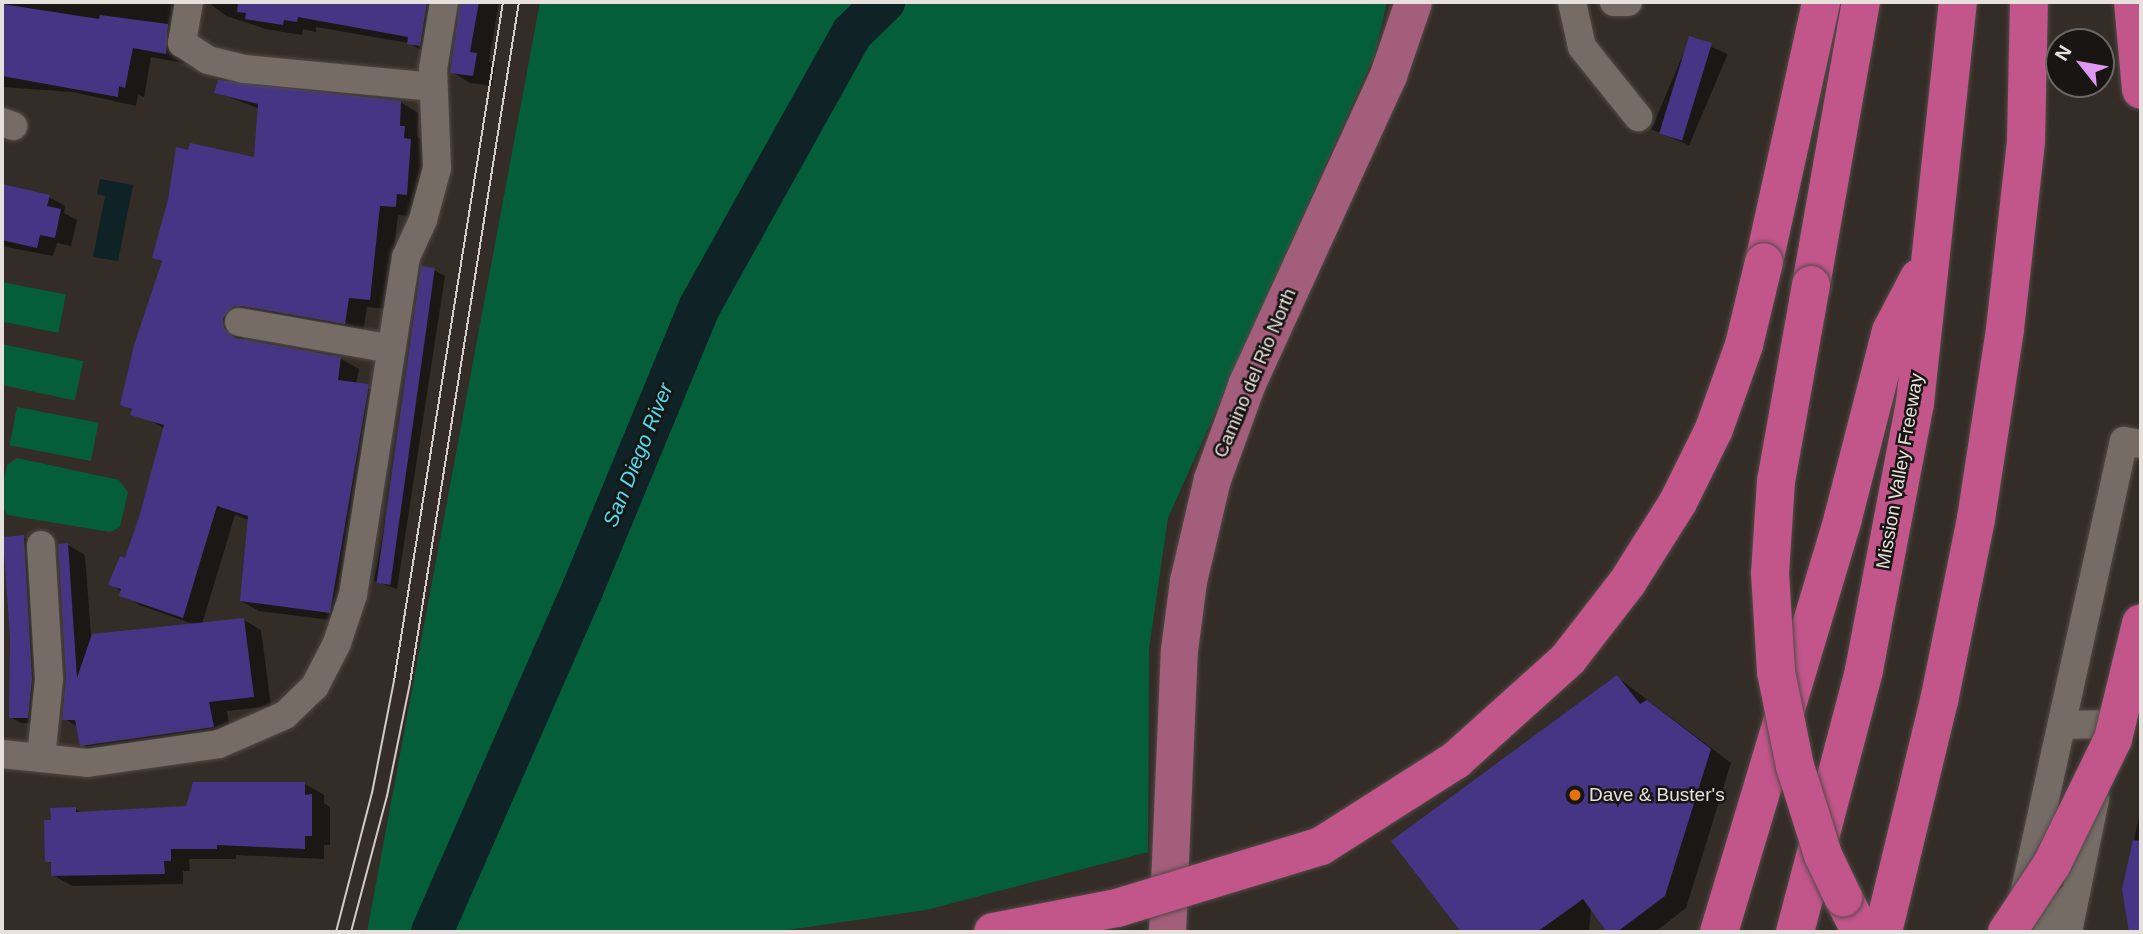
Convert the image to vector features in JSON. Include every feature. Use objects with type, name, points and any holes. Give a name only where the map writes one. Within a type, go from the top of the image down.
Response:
[{"type":"highway","points":[[993,932],[1117,908],[1321,846],[1456,760],[1568,659],[1627,583],[1678,502],[1714,429],[1744,345],[1821,2]]},
{"type":"highway","points":[[1861,2],[1776,481],[1770,573],[1776,672],[1795,766],[1823,855],[1861,932]]},
{"type":"highway","name":"Mission Valley Freeway","points":[[1795,932],[1864,670],[1914,403],[1958,2]]},
{"type":"highway","points":[[1883,932],[1938,701],[1976,519],[2005,329],[2026,141],[2029,2]]},
{"type":"highway","points":[[2133,2],[2141,90]]},
{"type":"highway","points":[[1719,932],[1839,531],[1891,331],[1928,260]]},
{"type":"highway","points":[[2007,932],[2052,864],[2113,739],[2141,623]]},
{"type":"main road","name":"Camino del Rio North","points":[[1167,932],[1179,650],[1188,581],[1212,479],[1247,383],[1388,75],[1413,2]]},
{"type":"lane","points":[[189,2],[182,43],[208,60],[244,69],[433,88]]},
{"type":"lane","points":[[2,754],[87,763],[219,744],[285,715],[315,686],[337,643],[353,595],[406,257],[423,220],[437,168],[433,88],[444,2]]},
{"type":"lane","points":[[1572,2],[1582,47],[1638,117]]},
{"type":"lane","points":[[1614,2],[1628,2]]},
{"type":"lane","points":[[239,322],[392,349]]},
{"type":"lane","points":[[2016,932],[2124,441],[2141,444]]},
{"type":"lane","points":[[41,545],[49,679],[41,758]]},
{"type":"lane","points":[[2070,931],[2132,614],[2141,609]]},
{"type":"lane","points":[[2062,725],[2110,724]]},
{"type":"lane","points":[[2029,932],[2076,894]]},
{"type":"green space","points":[[540,2],[1387,2],[1375,54],[1168,518],[1149,649],[1148,852],[926,910],[773,932],[367,932]]},
{"type":"green space","points":[[2,282],[66,294],[58,333],[2,322]]},
{"type":"green space","points":[[2,344],[83,361],[75,400],[2,385]]},
{"type":"green space","points":[[17,407],[98,423],[91,461],[10,445]]},
{"type":"green space","points":[[17,458],[119,480],[128,492],[120,527],[110,532],[7,515],[2,506],[2,489],[7,465]]},
{"type":"water","points":[[100,179],[133,185],[118,261],[93,257],[105,196],[97,194]]},
{"type":"building","points":[[238,2],[427,2],[420,46],[407,44],[408,37],[298,17],[297,22],[284,20],[283,25],[245,19],[246,13],[237,12]]},
{"type":"building","points":[[460,2],[479,2],[470,52],[477,53],[473,76],[450,73]]},
{"type":"building","points":[[2,4],[99,19],[100,15],[168,24],[166,54],[133,48],[125,88],[119,86],[118,97],[2,76]]},
{"type":"building","points":[[1689,36],[1712,43],[1682,141],[1659,134]]},
{"type":"building","points":[[218,80],[401,101],[400,126],[405,126],[404,138],[411,139],[407,195],[397,194],[396,207],[380,206],[370,300],[349,298],[345,324],[242,306],[233,307],[223,318],[224,328],[235,338],[341,357],[338,380],[369,384],[330,613],[240,601],[248,516],[217,506],[183,618],[119,596],[121,589],[108,585],[120,556],[125,558],[164,425],[130,415],[132,409],[120,405],[134,345],[162,261],[152,258],[168,200],[176,147],[188,150],[190,143],[254,157],[258,104],[214,93]]},
{"type":"building","points":[[2,184],[50,195],[47,206],[61,209],[55,238],[40,235],[37,248],[2,240]]},
{"type":"building","points":[[421,266],[435,268],[390,585],[376,583]]},
{"type":"building","points":[[24,535],[32,679],[28,718],[9,718],[10,637],[3,537]]},
{"type":"building","points":[[68,543],[77,678],[92,634],[244,618],[254,697],[209,702],[214,727],[80,746],[75,720],[62,720],[66,678],[58,544]]},
{"type":"building","name":"Dave & Buster's","points":[[1617,675],[1640,704],[1647,700],[1711,749],[1665,896],[1617,932],[1607,932],[1583,899],[1537,932],[1461,932],[1391,841]]},
{"type":"building","points":[[193,782],[305,782],[305,795],[312,794],[312,836],[305,836],[305,849],[217,845],[217,849],[171,849],[171,861],[164,861],[165,874],[51,876],[51,862],[45,862],[44,820],[51,820],[50,808],[76,807],[76,812],[186,806]]},
{"type":"building","points":[[2133,840],[2141,841],[2141,932],[2129,932],[2122,889]]},
{"type":"waterway","name":"San Diego River","points":[[432,932],[583,588],[700,306],[852,33],[884,2]]},
{"type":"tram line","points":[[336,932],[372,793],[394,681],[503,2]]},
{"type":"tram line","points":[[351,932],[387,796],[410,683],[519,2]]},
{"type":"place","name":"Dave & Buster's","points":[[1575,795]]}]
